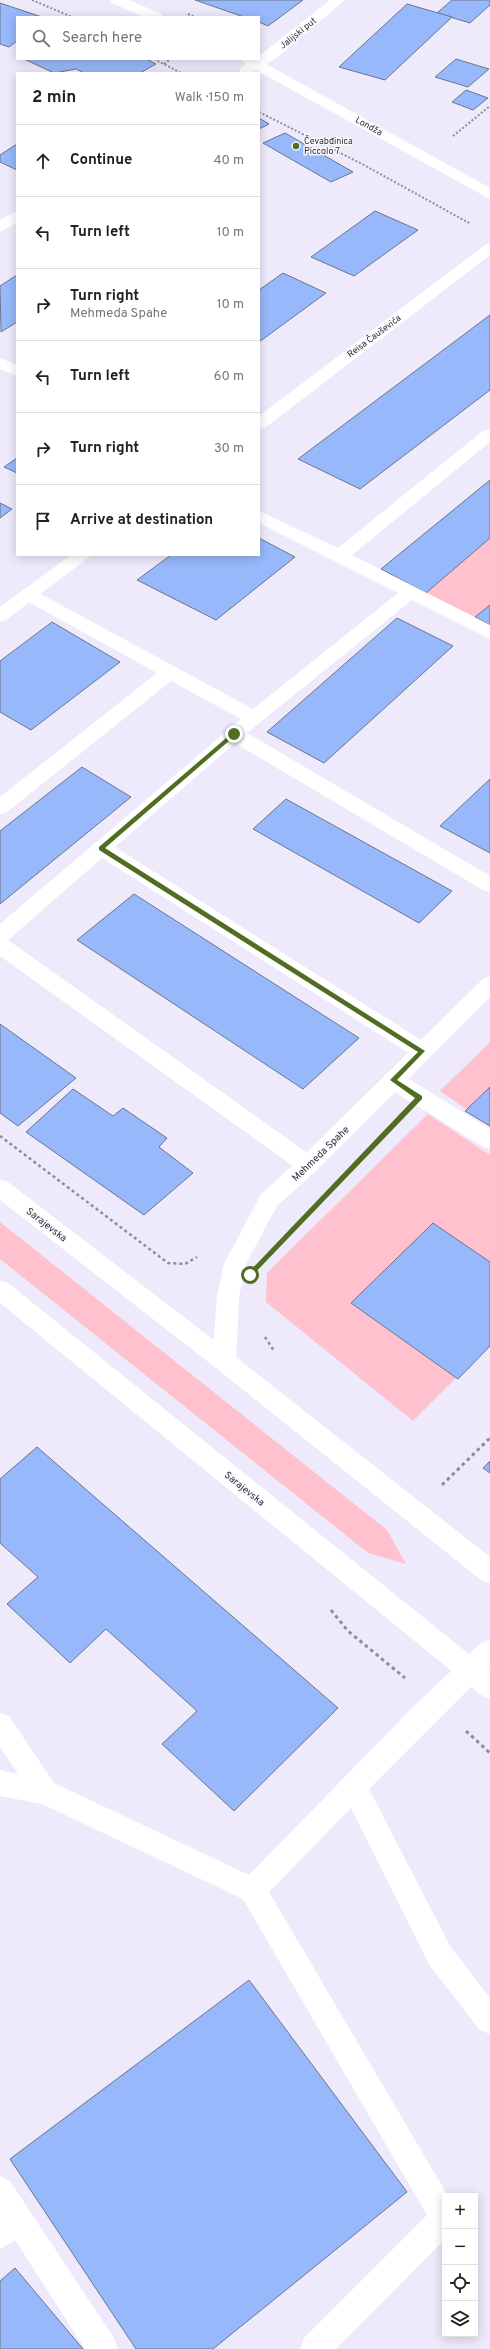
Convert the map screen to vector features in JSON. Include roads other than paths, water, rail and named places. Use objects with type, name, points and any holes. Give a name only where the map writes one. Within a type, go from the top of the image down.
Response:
[{"type":"street","points":[[117,0],[154,16]]},
{"type":"street","name":"Jalijski put","points":[[260,58],[274,53],[337,0]]},
{"type":"street","name":"Jalijski put","points":[[243,72],[252,61]]},
{"type":"street","name":"Londža","points":[[252,61],[490,194]]},
{"type":"street","points":[[0,227],[16,217]]},
{"type":"street","name":"Reisa Čauševića","points":[[260,423],[490,248]]},
{"type":"street","points":[[0,363],[16,371]]},
{"type":"street","points":[[340,556],[490,434]]},
{"type":"street","points":[[260,516],[490,633]]},
{"type":"street","points":[[0,616],[82,556]]},
{"type":"street","points":[[0,934],[234,734],[410,592]]},
{"type":"street","points":[[29,595],[254,718]]},
{"type":"street","points":[[0,807],[170,672]]},
{"type":"street","points":[[234,734],[490,884]]},
{"type":"street","points":[[101,848],[422,1051]]},
{"type":"street","points":[[0,945],[308,1165]]},
{"type":"street","name":"Mehmeda Spahe","points":[[224,1361],[228,1297],[235,1264],[269,1200],[308,1165],[490,984]]},
{"type":"street","points":[[393,1080],[490,1140]]},
{"type":"street","name":"Sarajevska","points":[[0,1188],[224,1361],[490,1572]]},
{"type":"street","name":"Sarajevska","points":[[0,1290],[490,1687]]},
{"type":"street","points":[[253,1890],[354,1786],[490,1651]]},
{"type":"street","points":[[0,1725],[45,1792]]},
{"type":"street","points":[[0,1783],[45,1792],[253,1890],[445,2218],[315,2349]]},
{"type":"street","points":[[354,1786],[440,1956],[490,2020]]},
{"type":"street","points":[[0,2192],[9,2226],[104,2349]]},
{"type":"place","name":"Čevabđinica Piccolo 7","points":[[296,146]]}]
